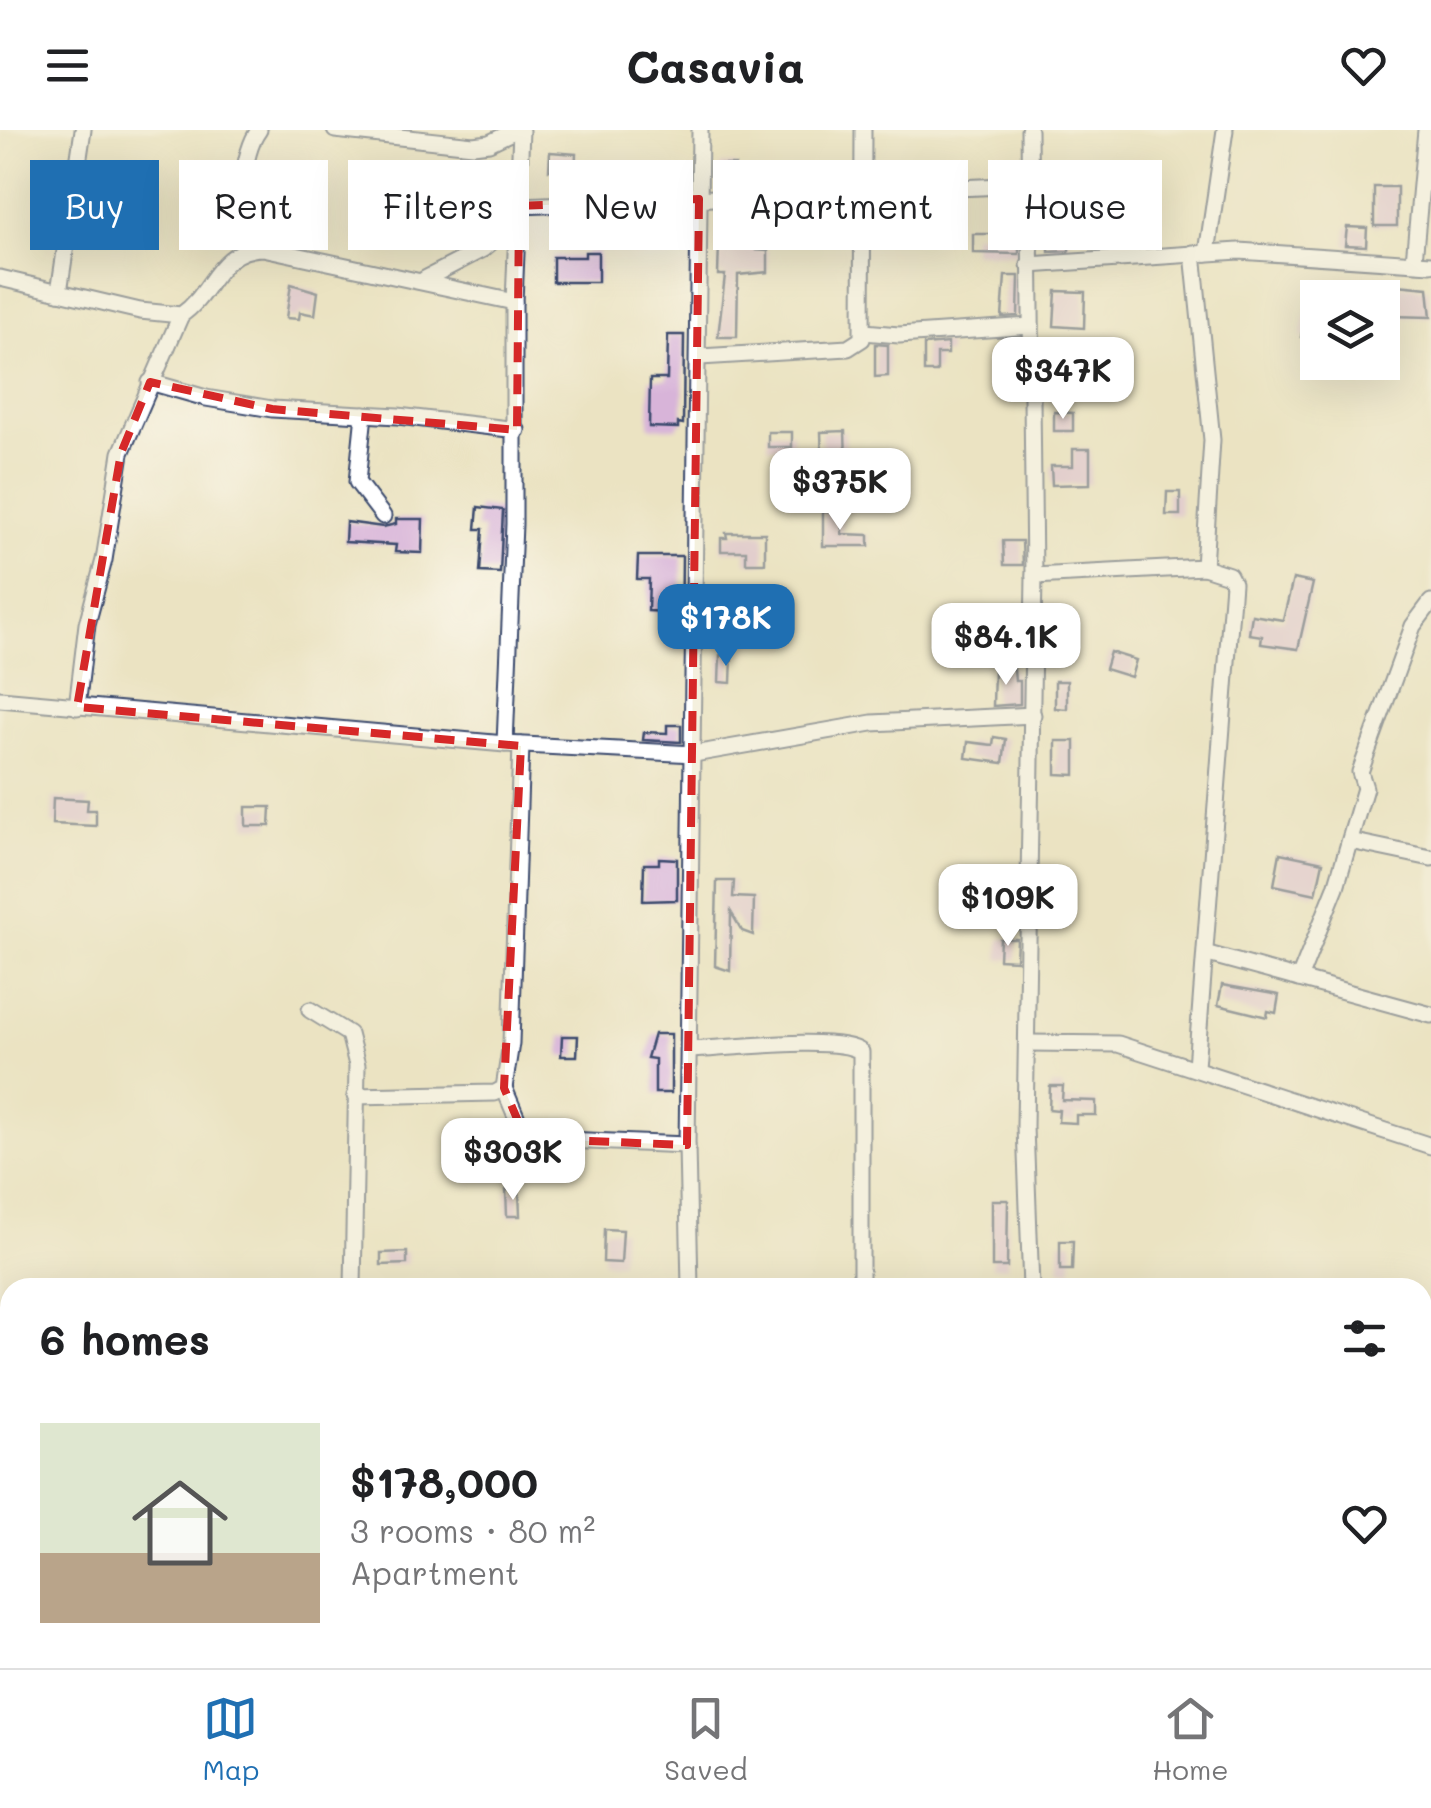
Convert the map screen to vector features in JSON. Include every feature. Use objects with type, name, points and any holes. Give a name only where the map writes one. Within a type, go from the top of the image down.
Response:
[{"type":"street","points":[[59,292],[83,130]]},
{"type":"street","points":[[249,160],[259,130]]},
{"type":"street","points":[[335,130],[473,145],[489,144],[519,130],[519,160]]},
{"type":"street","points":[[690,1278],[686,1144],[700,357],[700,130]]},
{"type":"street","points":[[863,130],[863,160]]},
{"type":"street","points":[[1029,130],[1029,160]]},
{"type":"street","points":[[1204,568],[1212,440],[1200,253],[1225,130]]},
{"type":"street","points":[[1029,265],[1258,250],[1423,263],[1426,130]]},
{"type":"street","points":[[529,211],[713,198]]},
{"type":"street","points":[[77,707],[87,624],[104,560],[121,454],[182,315],[192,308],[220,265],[241,250]]},
{"type":"street","points":[[270,250],[425,279],[514,302]]},
{"type":"street","points":[[425,279],[466,260],[477,250]]},
{"type":"street","points":[[516,250],[511,1043],[504,1088],[527,1135],[574,1144],[686,1144]]},
{"type":"street","points":[[700,357],[857,345],[864,332],[863,250]]},
{"type":"street","points":[[1029,250],[1034,576],[1025,1128],[1031,1278]]},
{"type":"street","points":[[0,278],[140,312],[182,315]]},
{"type":"street","points":[[864,332],[899,336],[1031,326]]},
{"type":"street","points":[[150,382],[272,409],[517,430]]},
{"type":"street","points":[[364,414],[358,482],[383,516]]},
{"type":"street","points":[[1034,576],[1204,568],[1228,575],[1234,583],[1222,697],[1208,954],[1196,1067]]},
{"type":"street","points":[[1299,979],[1350,841],[1365,788],[1360,772],[1413,626],[1431,602]]},
{"type":"street","points":[[0,699],[513,744],[694,754],[872,723],[1033,714]]},
{"type":"street","points":[[1350,841],[1431,858]]},
{"type":"street","points":[[1208,954],[1431,1015]]},
{"type":"street","points":[[310,1010],[348,1034],[357,1065],[353,1278]]},
{"type":"street","points":[[1029,1043],[1118,1044],[1431,1146]]},
{"type":"street","points":[[690,1050],[808,1044],[851,1046],[862,1052],[861,1278]]},
{"type":"street","points":[[355,1096],[495,1093],[504,1088]]},
{"type":"highlighted area","points":[[699,199],[687,1145],[539,1139],[521,1128],[504,1088],[521,746],[77,707],[121,453],[150,382],[272,409],[517,430],[519,206]]},
{"type":"building","points":[[550,152],[576,154],[576,160],[550,160]]},
{"type":"building","points":[[1374,187],[1397,187],[1397,226],[1374,226]]},
{"type":"building","points":[[1347,227],[1367,228],[1366,246],[1345,245]]},
{"type":"building","points":[[973,234],[988,234],[988,250],[1019,250],[1019,254],[973,253]]},
{"type":"building","points":[[719,250],[768,251],[768,272],[738,275],[737,337],[718,337],[725,275],[718,275]]},
{"type":"building","points":[[585,252],[598,252],[598,282],[553,282],[553,257],[585,257]]},
{"type":"building","points":[[1005,276],[1019,276],[1018,316],[1002,317]]},
{"type":"building","points":[[291,284],[318,292],[315,315],[300,312],[299,319],[286,318]]},
{"type":"building","points":[[1400,285],[1428,288],[1431,317],[1400,316]]},
{"type":"building","points":[[1056,291],[1085,292],[1084,328],[1054,326]]},
{"type":"building","points":[[668,335],[684,335],[683,424],[678,423],[678,428],[649,427],[650,379],[667,379]]},
{"type":"building","points":[[948,343],[948,354],[937,354],[937,372],[924,372],[924,345]]},
{"type":"building","points":[[875,344],[888,345],[888,376],[875,377]]},
{"type":"building","points":[[1054,412],[1073,413],[1073,431],[1054,431]]},
{"type":"building","points":[[845,431],[846,460],[822,461],[821,432]]},
{"type":"building","points":[[768,432],[792,432],[792,447],[768,447]]},
{"type":"building","points":[[1073,449],[1090,449],[1090,484],[1052,485],[1051,466],[1073,466]]},
{"type":"building","points":[[1167,492],[1180,492],[1180,515],[1166,515]]},
{"type":"building","points":[[478,507],[503,510],[500,573],[480,572],[483,529],[476,529]]},
{"type":"building","points":[[823,512],[842,512],[842,534],[869,535],[869,546],[823,546]]},
{"type":"building","points":[[396,519],[423,519],[422,553],[395,552],[396,545],[345,542],[346,522],[383,527],[396,524]]},
{"type":"building","points":[[726,533],[765,533],[765,563],[746,563],[746,551],[721,551],[721,538],[727,538]]},
{"type":"building","points":[[1003,541],[1022,541],[1023,565],[1004,565]]},
{"type":"building","points":[[638,556],[682,556],[681,647],[668,647],[669,612],[648,611],[649,579],[637,579]]},
{"type":"building","points":[[1293,579],[1313,583],[1298,649],[1261,644],[1262,636],[1249,634],[1252,615],[1283,620]]},
{"type":"building","points":[[1110,652],[1136,660],[1131,677],[1105,669]]},
{"type":"building","points":[[720,655],[732,656],[731,683],[719,682]]},
{"type":"building","points":[[994,669],[1014,669],[1015,681],[1020,681],[1020,704],[993,706]]},
{"type":"building","points":[[1055,681],[1067,681],[1067,709],[1055,708]]},
{"type":"building","points":[[667,725],[681,725],[681,742],[643,740],[644,732],[667,733]]},
{"type":"building","points":[[994,737],[1006,739],[1003,763],[966,758],[968,742],[993,745]]},
{"type":"building","points":[[1056,741],[1075,741],[1075,775],[1056,774]]},
{"type":"building","points":[[53,798],[88,800],[87,810],[96,810],[96,826],[52,824]]},
{"type":"building","points":[[246,807],[271,807],[270,826],[246,826]]},
{"type":"building","points":[[1280,853],[1323,862],[1316,894],[1274,885]]},
{"type":"building","points":[[659,858],[677,859],[677,900],[643,901],[644,864],[659,864]]},
{"type":"building","points":[[717,881],[734,881],[733,897],[754,898],[753,935],[742,931],[731,912],[730,971],[715,966]]},
{"type":"building","points":[[1000,939],[1017,939],[1016,960],[999,959]]},
{"type":"building","points":[[1222,985],[1279,995],[1276,1013],[1268,1011],[1267,1017],[1218,1005]]},
{"type":"building","points":[[654,1034],[671,1034],[671,1093],[655,1093],[655,1059],[647,1058]]},
{"type":"building","points":[[562,1036],[578,1036],[577,1056],[561,1056]]},
{"type":"building","points":[[1050,1086],[1063,1086],[1062,1100],[1096,1101],[1096,1115],[1076,1115],[1076,1123],[1058,1122],[1059,1110],[1049,1109]]},
{"type":"building","points":[[506,1190],[519,1190],[520,1216],[507,1216]]},
{"type":"building","points":[[992,1200],[1008,1200],[1007,1267],[992,1267]]},
{"type":"building","points":[[604,1229],[623,1230],[621,1263],[603,1262]]},
{"type":"building","points":[[1060,1241],[1073,1241],[1072,1270],[1060,1270]]},
{"type":"building","points":[[407,1252],[407,1264],[381,1265],[381,1253]]}]
